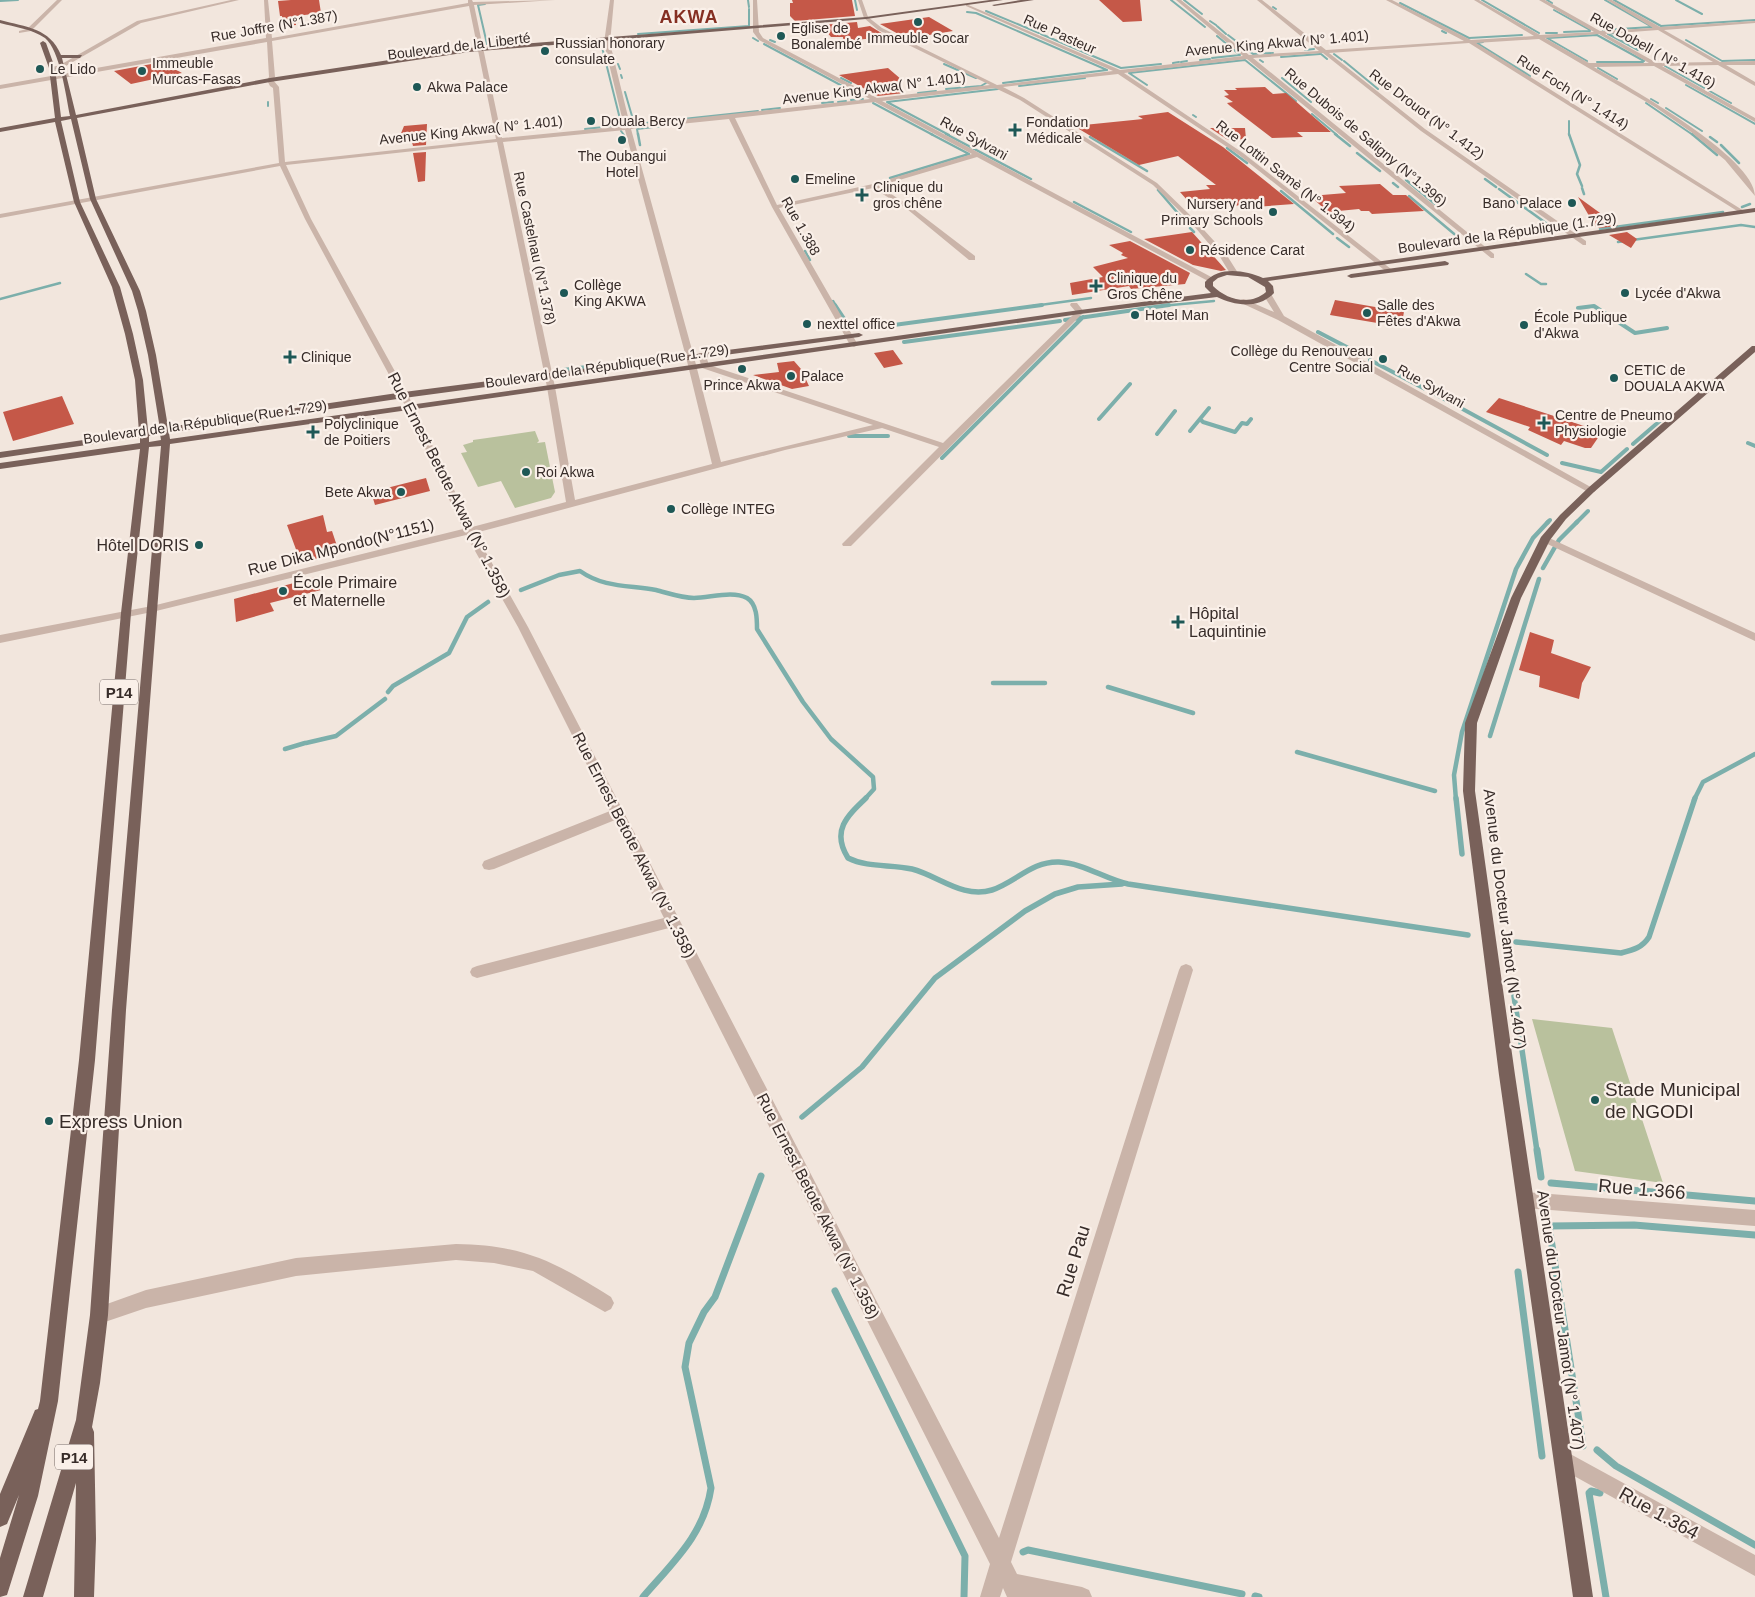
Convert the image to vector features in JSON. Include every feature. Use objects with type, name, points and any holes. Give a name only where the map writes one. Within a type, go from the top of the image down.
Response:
[{"type":"main road","name":"Boulevard de la Liberté","points":[[970,6],[1001,0]]},
{"type":"main road","name":"Boulevard de la Liberté","points":[[0,130],[219,91],[234,92],[275,82],[482,51],[868,20],[970,6],[1032,0]]},
{"type":"main road","name":"P14","points":[[0,21],[25,31],[43,43],[58,69],[73,118],[93,199],[136,291],[152,355],[165,436],[119,1010],[99,1315],[85,1420],[33,1597]]},
{"type":"main road","name":"P14","points":[[0,25],[25,31]]},
{"type":"main road","points":[[58,69],[80,56]]},
{"type":"main road","name":"P14","points":[[0,1588],[22,1524],[41,1450],[49,1401],[87,1060],[126,614],[145,439],[139,380],[116,287],[77,202],[58,120],[58,69]]},
{"type":"main road","name":"Boulevard de la République (1.729)","points":[[1262,280],[1378,264],[1486,254],[1574,237],[1755,211]]},
{"type":"main road","name":"Boulevard de la République (1.729)","points":[[1620,238],[1725,223]]},
{"type":"main road","name":"Boulevard de la République (1.729)","points":[[1567,246],[1592,242]]},
{"type":"main road","name":"Boulevard de la République (1.729)","points":[[1486,254],[1500,255]]},
{"type":"main road","name":"Boulevard de la République (1.729)","points":[[1270,286],[1451,262]]},
{"type":"main road","points":[[1210,283],[1217,295],[1241,301],[1258,300],[1268,296],[1270,293],[1270,286],[1262,280],[1249,275],[1234,273]]},
{"type":"main road","name":"Boulevard de la République(Rue 1.729)","points":[[407,401],[551,387],[705,366],[852,341],[1077,308],[1210,283],[1220,275],[1234,273]]},
{"type":"main road","name":"Boulevard de la République(Rue 1.729)","points":[[1077,308],[1217,295]]},
{"type":"main road","name":"Boulevard de la République(Rue 1.729)","points":[[0,466],[145,439],[407,401],[549,377],[690,357],[852,341]]},
{"type":"main road","name":"Avenue du Docteur Jamot (N° 1.407)","points":[[1583,1597],[1525,1200],[1469,791],[1471,723],[1516,598],[1545,539],[1563,517],[1592,490],[1755,348]]},
{"type":"main road","name":"Boulevard de la République(Rue 1.729)","points":[[0,455],[145,439]]},
{"type":"main road","points":[[0,1517],[49,1401]]},
{"type":"main road","points":[[84,1597],[86,1539],[85,1420]]},
{"type":"street","points":[[25,31],[60,0]]},
{"type":"street","points":[[58,69],[139,22],[237,0]]},
{"type":"street","name":"Rue Ernest Betote Akwa (N° 1.358)","points":[[266,0],[282,164],[308,219],[407,401],[469,531],[523,627],[1014,1590]]},
{"type":"street","name":"Rue Joffre (N°1.387)","points":[[0,87],[58,69],[269,39],[471,2],[553,0]]},
{"type":"street","points":[[612,0],[607,41],[717,466]]},
{"type":"street","points":[[755,0],[756,29]]},
{"type":"street","points":[[860,0],[868,20],[1030,104],[1160,188],[1192,220],[1223,256],[1234,273]]},
{"type":"street","name":"Rue Dubois de Saligny (N°1.396)","points":[[1178,0],[1486,254]]},
{"type":"street","name":"Rue Drouot (N° 1.412)","points":[[1259,0],[1423,130],[1583,243]]},
{"type":"street","name":"Rue Foch (N° 1.414)","points":[[1388,0],[1468,41],[1742,212]]},
{"type":"street","points":[[1476,0],[1690,127],[1707,140],[1738,170],[1755,194]]},
{"type":"street","name":"Rue Dobell ( N° 1.416)","points":[[1541,0],[1755,120]]},
{"type":"street","points":[[1609,0],[1755,84]]},
{"type":"street","name":"Rue Castelnau (N°1.378)","points":[[471,2],[551,387],[571,503]]},
{"type":"street","name":"Rue Pasteur","points":[[970,6],[1117,71]]},
{"type":"street","name":"Avenue King Akwa( N° 1.401)","points":[[0,216],[282,164],[731,117],[1117,71],[1325,51],[1755,22]]},
{"type":"street","name":"Rue Sylvani","points":[[756,29],[761,38],[1210,283]]},
{"type":"street","points":[[1588,65],[1755,63]]},
{"type":"street","name":"Rue Lottin Samè (N° 1.394)","points":[[1117,71],[1241,154],[1388,271]]},
{"type":"street","name":"Rue 1.388","points":[[731,117],[775,207],[852,341]]},
{"type":"street","points":[[775,207],[874,186],[976,154]]},
{"type":"street","points":[[874,186],[909,208],[972,258]]},
{"type":"street","points":[[1268,296],[1281,318]]},
{"type":"street","name":"Rue Sylvani","points":[[1241,301],[1281,318],[1592,490]]},
{"type":"street","points":[[847,544],[1077,308]]},
{"type":"street","points":[[702,356],[705,366],[944,446]]},
{"type":"street","name":"Rue Dika Mpondo(N°1151)","points":[[0,639],[152,609],[469,531],[826,438],[881,426]]},
{"type":"street","points":[[1545,539],[1755,637]]},
{"type":"street","points":[[489,865],[618,814]]},
{"type":"street","points":[[477,972],[673,921]]},
{"type":"street","name":"Rue Pau","points":[[990,1597],[1186,970]]},
{"type":"street","name":"Rue 1.366","points":[[1525,1200],[1755,1218]]},
{"type":"street","points":[[99,1315],[146,1299],[296,1266],[456,1252],[479,1252],[533,1264],[554,1273],[605,1303]]},
{"type":"street","name":"Rue 1.364","points":[[1563,1460],[1755,1566]]},
{"type":"street","points":[[1014,1590],[1082,1597]]},
{"type":"green space","points":[[535,431],[539,441],[537,443],[545,442],[555,492],[551,498],[515,508],[501,481],[478,487],[461,453],[467,452],[463,445],[473,442],[473,440]]},
{"type":"green space","name":"Stade Municipal de NGODI","points":[[1532,1019],[1612,1028],[1663,1183],[1575,1171]]},
{"type":"building","points":[[319,0],[321,13],[296,16],[296,25],[282,26],[282,16],[280,16],[278,1]]},
{"type":"building","points":[[792,0],[852,0],[855,16],[795,21],[790,16],[790,3],[793,3]]},
{"type":"building","points":[[1099,0],[1140,0],[1142,21],[1123,22]]},
{"type":"building","points":[[929,17],[953,31],[911,38],[902,36],[880,24]]},
{"type":"building","points":[[857,22],[858,28],[870,26],[888,37],[843,41],[843,37],[831,37],[821,25]]},
{"type":"building","name":"Immeuble Murcas-Fasas","points":[[162,62],[182,73],[131,84],[114,71]]},
{"type":"building","points":[[888,68],[902,80],[898,81],[904,93],[878,96],[839,75]]},
{"type":"building","points":[[1265,87],[1273,94],[1286,93],[1331,132],[1297,132],[1303,137],[1272,138],[1229,105],[1227,103],[1233,102],[1224,96],[1229,95],[1224,90]]},
{"type":"building","points":[[1168,112],[1223,147],[1294,204],[1255,207],[1244,205],[1195,209],[1180,192],[1210,189],[1206,185],[1216,185],[1178,156],[1139,165],[1074,126],[1143,119],[1138,116]]},
{"type":"building","points":[[427,124],[426,145],[413,146],[412,142],[397,143],[404,126]]},
{"type":"building","points":[[1210,128],[1245,128],[1246,139],[1228,140]]},
{"type":"building","points":[[426,152],[425,181],[418,182],[413,153]]},
{"type":"building","points":[[1380,184],[1393,195],[1406,195],[1424,211],[1372,214],[1369,211],[1361,211],[1359,209],[1328,212],[1310,196],[1346,193],[1339,186]]},
{"type":"building","points":[[1578,197],[1618,226],[1599,228],[1595,226]]},
{"type":"building","name":"Résidence Carat","points":[[1192,232],[1226,270],[1221,271],[1193,265],[1144,239]]},
{"type":"building","points":[[1627,232],[1637,239],[1631,248],[1609,235]]},
{"type":"building","points":[[1130,241],[1190,273],[1185,284],[1131,289],[1129,286],[1072,295],[1070,283],[1103,277],[1093,267],[1128,258],[1109,245]]},
{"type":"building","name":"Salle des Fêtes d'Akwa","points":[[1335,300],[1404,312],[1401,327],[1330,315]]},
{"type":"building","points":[[893,350],[903,364],[884,368],[874,353]]},
{"type":"building","name":"Palace","points":[[794,361],[801,369],[809,386],[792,389],[753,375],[779,372],[777,363]]},
{"type":"building","points":[[62,396],[74,424],[13,441],[3,412]]},
{"type":"building","name":"Centre de Pneumo Physiologie","points":[[1499,398],[1602,432],[1591,448],[1585,448],[1564,441],[1561,445],[1528,430],[1530,427],[1486,412]]},
{"type":"building","name":"Bete Akwa","points":[[426,478],[430,491],[375,505],[371,492]]},
{"type":"building","points":[[323,515],[327,532],[332,531],[339,552],[301,563],[287,525]]},
{"type":"building","name":"École Primaire et Maternelle","points":[[316,577],[321,590],[270,603],[274,611],[236,622],[234,599]]},
{"type":"building","points":[[1530,632],[1554,640],[1551,653],[1591,667],[1582,683],[1579,699],[1539,687],[1540,676],[1519,670]]},
{"type":"waterway","points":[[0,1],[18,0]]},
{"type":"waterway","points":[[748,0],[749,7]]},
{"type":"waterway","points":[[855,0],[857,10]]},
{"type":"waterway","points":[[1171,0],[1205,27]]},
{"type":"waterway","points":[[1184,0],[1202,14]]},
{"type":"waterway","points":[[1482,0],[1539,33]]},
{"type":"waterway","points":[[1547,0],[1552,3]]},
{"type":"waterway","points":[[1603,30],[1652,27],[1605,0]]},
{"type":"waterway","points":[[1614,0],[1661,26],[1755,20]]},
{"type":"waterway","points":[[1676,0],[1702,14]]},
{"type":"waterway","points":[[1400,3],[1469,38],[1522,35]]},
{"type":"waterway","points":[[485,4],[478,5],[487,44]]},
{"type":"waterway","points":[[638,34],[749,26],[749,9]]},
{"type":"waterway","points":[[1554,10],[1590,30]]},
{"type":"waterway","points":[[986,11],[1039,33]]},
{"type":"waterway","points":[[967,12],[976,13],[1107,70],[1003,83]]},
{"type":"waterway","points":[[1210,21],[1216,25]]},
{"type":"waterway","points":[[1217,26],[1226,34]]},
{"type":"waterway","points":[[1442,31],[1446,33]]},
{"type":"waterway","points":[[1564,32],[1590,31]]},
{"type":"waterway","points":[[1546,33],[1557,33]]},
{"type":"waterway","points":[[1614,33],[1608,34],[1638,50]]},
{"type":"waterway","points":[[1041,34],[1121,68],[1161,64]]},
{"type":"waterway","points":[[1228,35],[1253,54],[1273,53]]},
{"type":"waterway","points":[[1548,38],[1597,35],[1644,61]]},
{"type":"waterway","points":[[1212,58],[1240,55],[1217,36]]},
{"type":"waterway","points":[[753,38],[758,41]]},
{"type":"waterway","points":[[1547,38],[1587,61]]},
{"type":"waterway","points":[[770,40],[775,42]]},
{"type":"waterway","points":[[1686,40],[1722,61],[1755,60]]},
{"type":"waterway","points":[[1483,42],[1477,43],[1530,76]]},
{"type":"waterway","points":[[764,44],[861,96]]},
{"type":"waterway","points":[[585,129],[614,126],[621,123],[602,47],[599,45]]},
{"type":"waterway","points":[[1305,50],[1314,49]]},
{"type":"waterway","points":[[1281,57],[1320,54]]},
{"type":"waterway","points":[[1321,54],[1327,59]]},
{"type":"waterway","points":[[1334,54],[1342,60]]},
{"type":"waterway","points":[[1200,60],[1210,59]]},
{"type":"waterway","points":[[1147,85],[1129,73],[1245,60],[1296,101]]},
{"type":"waterway","points":[[1181,62],[1187,61]]},
{"type":"waterway","points":[[1344,61],[1378,89]]},
{"type":"waterway","points":[[1173,63],[1179,62]]},
{"type":"waterway","points":[[1597,62],[1643,62]]},
{"type":"waterway","points":[[618,64],[620,69]]},
{"type":"waterway","points":[[944,64],[976,78]]},
{"type":"waterway","points":[[1665,66],[1731,103]]},
{"type":"waterway","points":[[1598,68],[1617,79]]},
{"type":"waterway","points":[[841,78],[851,83]]},
{"type":"waterway","points":[[1019,86],[1085,78]]},
{"type":"waterway","points":[[1282,78],[1311,102]]},
{"type":"waterway","points":[[946,89],[981,86],[986,83]]},
{"type":"waterway","points":[[1686,85],[1755,124]]},
{"type":"waterway","points":[[949,135],[887,102],[998,89]]},
{"type":"waterway","points":[[918,93],[936,91]]},
{"type":"waterway","points":[[625,92],[634,123],[636,124],[758,111]]},
{"type":"waterway","points":[[851,100],[863,99]]},
{"type":"waterway","points":[[1651,99],[1658,103]]},
{"type":"waterway","points":[[838,102],[846,101]]},
{"type":"waterway","points":[[822,103],[833,102]]},
{"type":"waterway","points":[[873,103],[933,135]]},
{"type":"waterway","points":[[1646,103],[1693,135]]},
{"type":"waterway","points":[[762,110],[780,108]]},
{"type":"waterway","points":[[1666,108],[1702,131]]},
{"type":"waterway","points":[[1312,114],[1337,135]]},
{"type":"waterway","points":[[1065,120],[1071,124]]},
{"type":"waterway","points":[[1569,121],[1569,134]]},
{"type":"waterway","points":[[638,135],[637,129],[662,126]]},
{"type":"waterway","points":[[621,131],[624,135]]},
{"type":"waterway","points":[[638,134],[640,145]]},
{"type":"waterway","points":[[890,178],[969,154],[931,134]]},
{"type":"waterway","points":[[946,134],[1031,179]]},
{"type":"waterway","points":[[1335,134],[1350,146]]},
{"type":"waterway","points":[[1569,134],[1580,165],[1577,174],[1582,186]]},
{"type":"waterway","points":[[1692,134],[1717,155]]},
{"type":"waterway","points":[[1090,137],[1147,171]]},
{"type":"waterway","points":[[1710,137],[1717,142]]},
{"type":"waterway","points":[[1721,145],[1739,163]]},
{"type":"waterway","points":[[1227,148],[1247,163]]},
{"type":"waterway","points":[[1357,153],[1380,171]]},
{"type":"waterway","points":[[1485,179],[1496,187]]},
{"type":"waterway","points":[[1406,180],[1435,204]]},
{"type":"waterway","points":[[1393,183],[1398,187]]},
{"type":"waterway","points":[[1582,188],[1584,194]]},
{"type":"waterway","points":[[1499,189],[1550,226]]},
{"type":"waterway","points":[[1158,190],[1182,218]]},
{"type":"waterway","points":[[1281,191],[1333,234]]},
{"type":"waterway","points":[[1409,196],[1459,238]]},
{"type":"waterway","points":[[1074,202],[1131,232]]},
{"type":"waterway","points":[[1742,207],[1750,204]]},
{"type":"waterway","points":[[1600,229],[1723,212]]},
{"type":"waterway","points":[[1618,242],[1741,225],[1755,227]]},
{"type":"waterway","points":[[1190,228],[1194,232]]},
{"type":"waterway","points":[[1337,238],[1349,247]]},
{"type":"waterway","points":[[805,251],[810,260]]},
{"type":"waterway","points":[[1526,274],[1541,284],[1546,284]]},
{"type":"waterway","points":[[0,299],[60,283]]},
{"type":"waterway","points":[[1033,306],[1091,298]]},
{"type":"waterway","points":[[833,301],[836,306]]},
{"type":"waterway","points":[[1164,306],[1214,301]]},
{"type":"waterway","points":[[835,305],[851,329]]},
{"type":"waterway","points":[[879,327],[1042,305]]},
{"type":"waterway","points":[[1164,306],[1169,305]]},
{"type":"waterway","points":[[1083,317],[1164,306]]},
{"type":"waterway","points":[[1578,308],[1594,306],[1635,333],[1667,328]]},
{"type":"waterway","points":[[942,458],[1083,317]]},
{"type":"waterway","points":[[1065,320],[1083,317]]},
{"type":"waterway","points":[[904,342],[1060,321]]},
{"type":"waterway","points":[[1318,332],[1364,356]]},
{"type":"waterway","points":[[657,357],[667,356]]},
{"type":"waterway","points":[[1370,360],[1425,389]]},
{"type":"waterway","points":[[563,370],[634,361]]},
{"type":"waterway","points":[[1099,419],[1130,384]]},
{"type":"waterway","points":[[1435,394],[1547,455]]},
{"type":"waterway","points":[[1190,431],[1209,408]]},
{"type":"waterway","points":[[1157,434],[1175,411]]},
{"type":"waterway","points":[[1633,444],[1669,413]]},
{"type":"waterway","points":[[1200,419],[1203,422],[1235,432],[1242,423],[1247,424],[1251,419]]},
{"type":"waterway","points":[[849,436],[888,436]]},
{"type":"waterway","points":[[1748,443],[1755,446]]},
{"type":"waterway","points":[[1562,463],[1601,472],[1627,449]]},
{"type":"waterway","points":[[1543,568],[1559,540],[1588,511]]},
{"type":"waterway","points":[[1456,800],[1454,775],[1462,732],[1516,569],[1533,538],[1548,522]]},
{"type":"waterway","points":[[521,590],[559,575],[580,571],[607,583],[656,590],[685,597],[700,598],[728,594],[747,598],[755,608],[757,629],[803,702],[831,739],[873,777],[874,789],[864,800]]},
{"type":"waterway","points":[[1490,736],[1539,579]]},
{"type":"waterway","points":[[388,692],[393,686],[449,653],[467,617],[488,602]]},
{"type":"waterway","points":[[993,683],[1045,683]]},
{"type":"waterway","points":[[1108,687],[1193,713]]},
{"type":"waterway","points":[[306,743],[336,736],[385,699]]},
{"type":"waterway","points":[[285,749],[305,743]]},
{"type":"waterway","points":[[1297,752],[1435,791]]},
{"type":"waterway","points":[[1695,798],[1703,782],[1755,754]]},
{"type":"waterway","points":[[1456,798],[1462,854]]},
{"type":"waterway","points":[[1516,942],[1621,953],[1633,950],[1643,944],[1649,937],[1695,798]]},
{"type":"waterway","points":[[864,800],[847,818],[841,832],[843,848],[848,858],[872,865],[912,869],[951,886],[971,892],[992,890],[1032,868],[1059,862],[1077,865],[1128,884],[1468,935]]},
{"type":"waterway","points":[[802,1117],[862,1067],[935,978],[1025,911],[1055,894],[1078,887],[1122,884]]},
{"type":"waterway","points":[[1514,996],[1537,1151]]},
{"type":"waterway","points":[[1537,1150],[1541,1177]]},
{"type":"waterway","points":[[643,1597],[686,1547],[702,1520],[707,1505],[711,1488],[685,1367],[689,1343],[704,1312],[715,1297],[761,1176]]},
{"type":"waterway","points":[[1551,1183],[1755,1201]]},
{"type":"waterway","points":[[1583,1446],[1549,1226],[1634,1225],[1755,1235]]},
{"type":"waterway","points":[[1518,1272],[1542,1456]]},
{"type":"waterway","points":[[835,1291],[965,1556],[964,1597]]},
{"type":"waterway","points":[[1597,1450],[1616,1466],[1755,1545]]},
{"type":"waterway","points":[[1600,1493],[1591,1491],[1589,1493],[1606,1597]]},
{"type":"waterway","points":[[1023,1552],[1028,1550],[1242,1594]]},
{"type":"waterway","points":[[1255,1596],[1259,1597]]},
{"type":"place","name":"Immeuble Socar","points":[[918,22]]},
{"type":"place","name":"Eglise de Bonalembé","points":[[781,36]]},
{"type":"place","name":"Russian honorary consulate","points":[[545,51]]},
{"type":"place","name":"Le Lido","points":[[40,69]]},
{"type":"place","name":"Immeuble Murcas-Fasas","points":[[142,71]]},
{"type":"place","name":"Akwa Palace","points":[[417,87]]},
{"type":"place","name":"Douala Bercy","points":[[591,121]]},
{"type":"place","name":"Fondation Médicale","points":[[1015,130]]},
{"type":"place","name":"The Oubangui Hotel","points":[[622,140]]},
{"type":"place","name":"Emeline","points":[[795,179]]},
{"type":"place","name":"Clinique du gros chêne","points":[[862,195]]},
{"type":"place","name":"Bano Palace","points":[[1572,203]]},
{"type":"place","name":"Nursery and Primary Schools","points":[[1273,212]]},
{"type":"place","name":"Résidence Carat","points":[[1190,250]]},
{"type":"place","name":"Clinique du Gros Chêne","points":[[1096,286]]},
{"type":"place","name":"Collège King AKWA","points":[[564,293]]},
{"type":"place","name":"Lycée d'Akwa","points":[[1625,293]]},
{"type":"place","name":"Salle des Fêtes d'Akwa","points":[[1367,313]]},
{"type":"place","name":"Hotel Man","points":[[1135,315]]},
{"type":"place","name":"nexttel office","points":[[807,324]]},
{"type":"place","name":"École Publique d'Akwa","points":[[1524,325]]},
{"type":"place","name":"Clinique","points":[[290,357]]},
{"type":"place","name":"Collège du Renouveau Centre Social","points":[[1383,359]]},
{"type":"place","name":"Prince Akwa","points":[[742,369]]},
{"type":"place","name":"Palace","points":[[791,376]]},
{"type":"place","name":"CETIC de DOUALA AKWA","points":[[1614,378]]},
{"type":"place","name":"Centre de Pneumo Physiologie","points":[[1544,423]]},
{"type":"place","name":"Polyclinique de Poitiers","points":[[313,432]]},
{"type":"place","name":"Roi Akwa","points":[[526,472]]},
{"type":"place","name":"Bete Akwa","points":[[401,492]]},
{"type":"place","name":"Collège INTEG","points":[[671,509]]},
{"type":"place","name":"Hôtel DORIS","points":[[199,545]]},
{"type":"place","name":"École Primaire et Maternelle","points":[[283,591]]},
{"type":"place","name":"Hôpital Laquintinie","points":[[1178,622]]},
{"type":"place","name":"Stade Municipal de NGODI","points":[[1595,1100]]},
{"type":"place","name":"Express Union","points":[[49,1121]]},
{"type":"district","name":"AKWA","points":[[689,17]]}]
